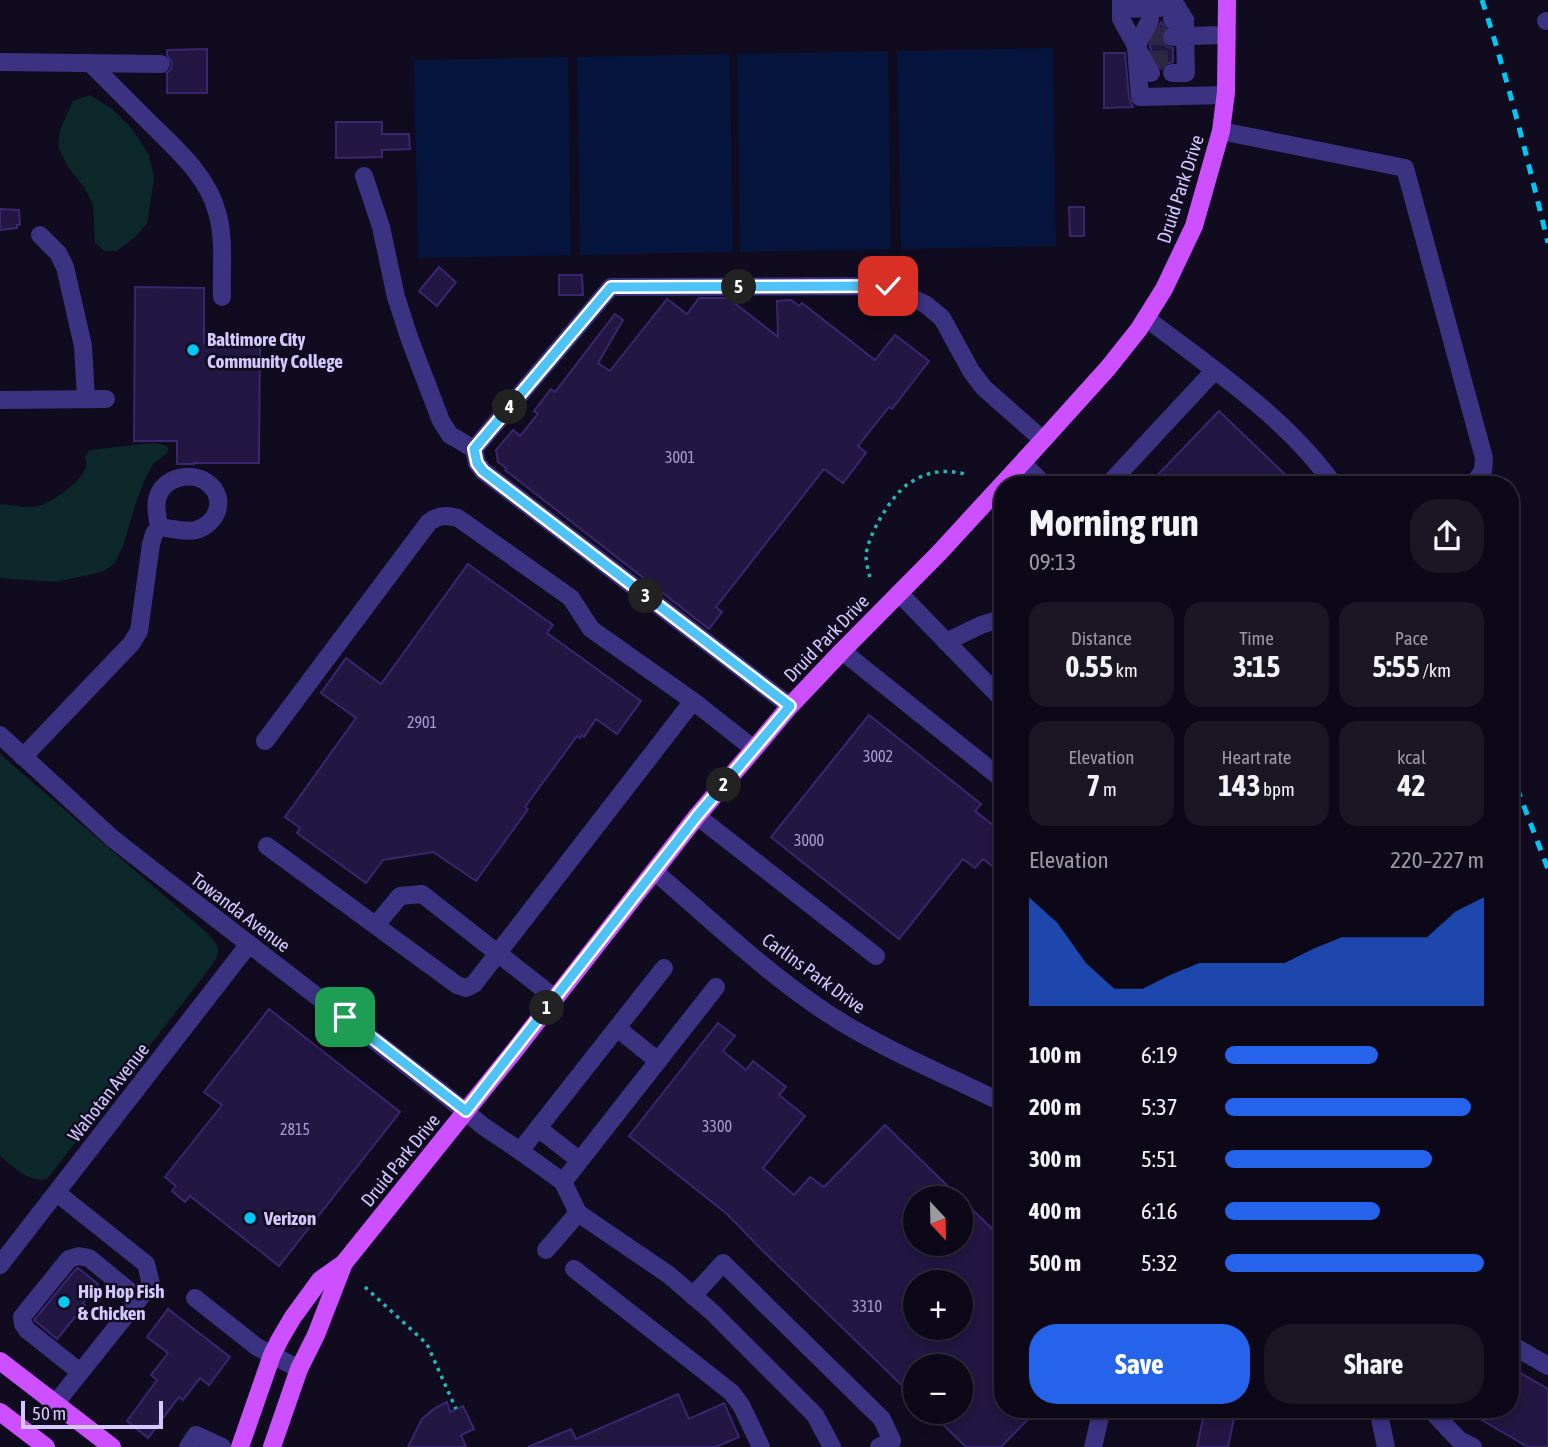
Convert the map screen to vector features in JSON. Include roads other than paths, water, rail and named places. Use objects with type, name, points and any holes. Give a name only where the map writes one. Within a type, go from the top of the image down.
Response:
[{"type":"main road","name":"Druid Park Drive","points":[[1010,476],[1108,369],[1139,329],[1164,289],[1194,226],[1221,131],[1226,95],[1227,0]]},
{"type":"main road","name":"Druid Park Drive","points":[[240,1447],[272,1355],[293,1317],[320,1280],[344,1263],[697,816],[790,706],[994,493]]},
{"type":"main road","name":"Druid Park Drive","points":[[272,1447],[299,1369],[316,1335],[344,1263]]},
{"type":"main road","points":[[0,1361],[112,1447]]},
{"type":"main road","points":[[0,1412],[46,1447]]},
{"type":"street","points":[[1121,4],[1121,19],[1149,22],[1177,7],[1177,64]]},
{"type":"street","points":[[1121,4],[1149,22]]},
{"type":"street","points":[[1149,22],[1150,66]]},
{"type":"street","points":[[1149,22],[1140,97],[1226,95]]},
{"type":"street","points":[[1179,28],[1227,35]]},
{"type":"street","points":[[0,62],[161,64]]},
{"type":"street","points":[[90,63],[183,156],[200,176],[212,197],[218,215],[221,241],[222,297]]},
{"type":"street","points":[[1221,131],[1405,168],[1484,458],[1483,471],[1479,476]]},
{"type":"street","points":[[364,176],[381,227],[396,298],[441,421],[450,435],[474,449],[477,463],[483,471],[790,706]]},
{"type":"street","points":[[40,235],[58,253],[65,268],[83,346],[86,399]]},
{"type":"street","points":[[474,449],[611,287],[888,286],[925,304],[943,318],[971,371],[984,387],[1043,440]]},
{"type":"street","points":[[1146,318],[1268,412],[1328,476]]},
{"type":"street","points":[[1116,476],[1214,371]]},
{"type":"street","points":[[0,400],[106,399]]},
{"type":"street","points":[[1022,463],[1036,476]]},
{"type":"street","points":[[265,741],[429,522],[447,515],[458,518],[571,598],[591,629],[693,701],[754,749]]},
{"type":"street","points":[[23,757],[131,644],[139,631],[151,544],[159,527]]},
{"type":"street","points":[[899,593],[994,691]]},
{"type":"street","points":[[946,642],[994,621]]},
{"type":"street","points":[[842,651],[994,773]]},
{"type":"street","points":[[267,846],[457,985],[466,988],[474,984],[693,701]]},
{"type":"street","name":"Towanda Avenue","points":[[0,735],[113,838],[158,874],[483,1126],[563,1182]]},
{"type":"street","points":[[697,816],[876,956]]},
{"type":"street","name":"Carlins Park Drive","points":[[654,871],[781,979],[827,1013],[868,1037],[994,1099]]},
{"type":"street","points":[[376,925],[400,896],[422,894],[555,998]]},
{"type":"street","name":"Wahotan Avenue","points":[[0,1265],[249,944]]},
{"type":"street","points":[[520,1151],[664,968]]},
{"type":"street","points":[[716,987],[563,1182],[578,1213],[669,1275],[712,1312],[815,1415],[832,1447]]},
{"type":"street","points":[[617,1028],[657,1061]]},
{"type":"street","points":[[538,1128],[579,1160]]},
{"type":"street","points":[[55,1404],[151,1284],[146,1264],[57,1193]]},
{"type":"street","points":[[546,1250],[578,1213]]},
{"type":"street","points":[[80,1372],[27,1330],[22,1317],[68,1259],[79,1256],[89,1258],[139,1299]]},
{"type":"street","points":[[693,1296],[723,1263],[883,1419],[892,1441],[879,1447]]},
{"type":"street","points":[[574,1269],[732,1392],[761,1447]]},
{"type":"street","points":[[195,1298],[257,1347],[299,1369]]},
{"type":"street","points":[[1519,1350],[1548,1366]]},
{"type":"street","points":[[1093,1447],[1100,1418]]},
{"type":"street","points":[[1379,1418],[1386,1447]]},
{"type":"street","points":[[1438,1418],[1459,1440],[1473,1447]]},
{"type":"street","points":[[188,1447],[195,1435],[222,1447]]},
{"type":"water","points":[[1053,48],[1056,246],[901,249],[897,51]]},
{"type":"water","points":[[888,51],[891,249],[740,252],[737,54]]},
{"type":"water","points":[[730,54],[733,252],[580,255],[577,57]]},
{"type":"water","points":[[568,57],[571,255],[418,258],[414,60]]},
{"type":"tunnel","points":[[1150,36],[1172,37]]},
{"type":"tunnel","points":[[1150,60],[1173,59]]},
{"type":"railway","points":[[1482,0],[1509,90],[1548,243]]},
{"type":"railway","points":[[1519,793],[1548,869]]},
{"type":"place","name":"Baltimore City Community College","points":[[193,350]]},
{"type":"place","name":"Verizon","points":[[250,1218]]},
{"type":"place","name":"Hip Hop Fish & Chicken","points":[[64,1302]]}]
